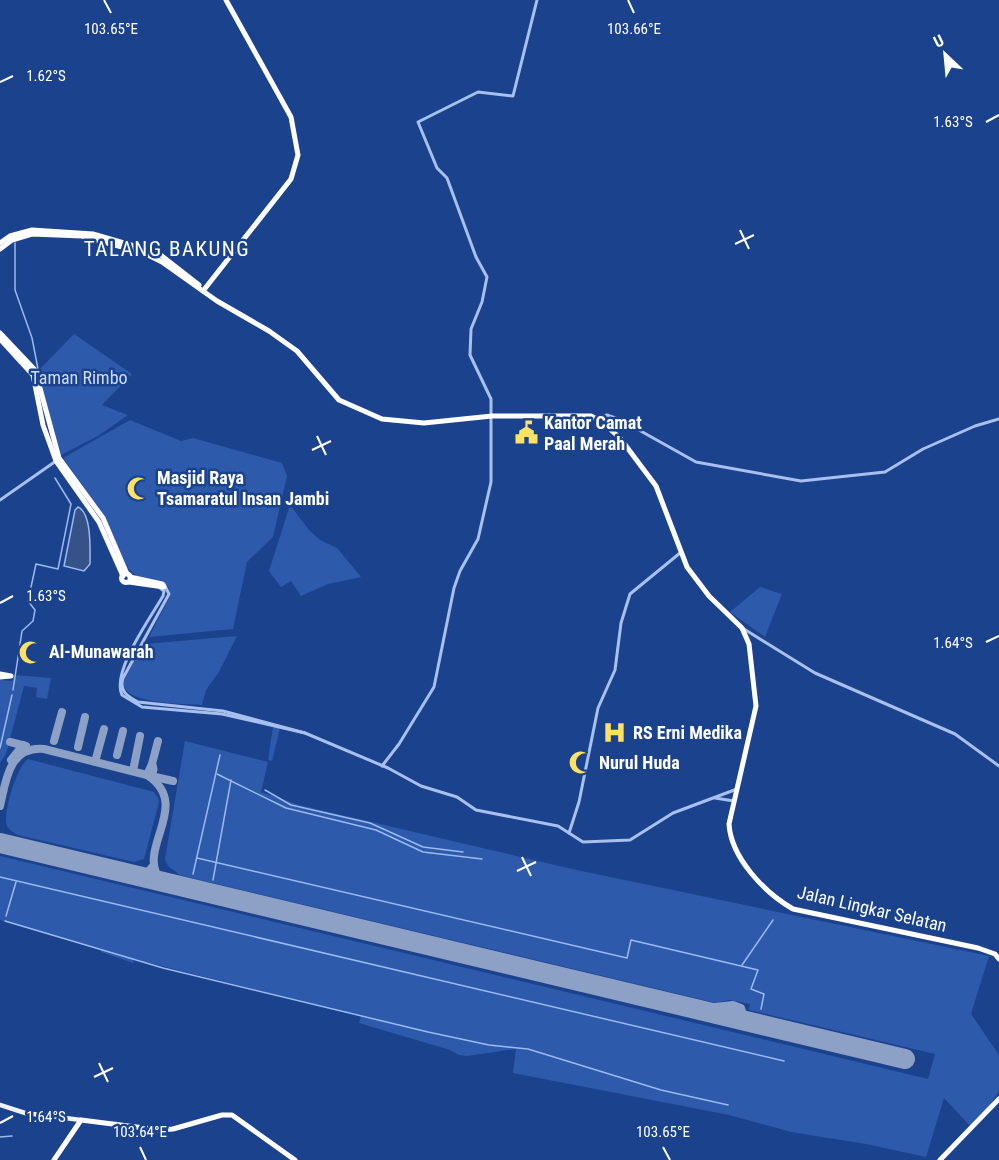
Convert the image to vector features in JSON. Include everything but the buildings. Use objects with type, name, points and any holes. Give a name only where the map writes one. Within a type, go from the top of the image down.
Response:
[{"type":"highway","points":[[205,291],[291,179],[298,154],[291,117],[226,0]]},
{"type":"highway","points":[[0,243],[21,231],[93,234],[151,251],[170,260],[205,291],[297,351],[334,395],[363,412],[382,419],[424,423],[492,416],[596,418],[620,438],[649,474],[659,493],[680,553],[700,587],[742,628]]},
{"type":"highway","points":[[0,249],[22,235],[43,232]]},
{"type":"highway","points":[[0,333],[37,374],[45,425],[59,458],[103,518],[127,577]]},
{"type":"highway","points":[[0,339],[33,375],[56,461],[99,522],[127,577],[161,586]]},
{"type":"highway","name":"Jalan Lingkar Selatan","points":[[742,628],[751,653],[756,706],[729,824],[731,840],[756,877],[781,902],[807,913],[988,950],[999,959]]},
{"type":"highway","points":[[940,1160],[991,1111],[999,1099]]},
{"type":"highway","points":[[54,1160],[81,1120],[160,1130],[181,1128],[232,1114],[295,1160]]},
{"type":"main road","points":[[0,1105],[25,1113],[81,1120]]},
{"type":"street","points":[[382,766],[399,744],[436,681],[459,574],[478,539],[491,482],[492,416],[489,393],[470,356],[471,329],[482,302],[487,277],[476,257],[447,178],[437,168],[418,122],[478,92],[513,96],[537,0]]},
{"type":"street","points":[[596,418],[607,415],[621,420],[696,462],[801,482],[885,472],[923,449],[975,426],[999,419]]},
{"type":"street","points":[[0,500],[56,461]]},
{"type":"street","points":[[569,832],[579,802],[598,708],[615,670],[621,623],[630,594],[680,553]]},
{"type":"street","points":[[161,586],[168,589],[169,594],[129,661],[122,685],[126,694],[138,702],[222,713],[304,733],[382,766],[421,786],[457,797],[476,810],[558,826],[583,842],[622,842],[633,838],[673,813],[737,789]]},
{"type":"street","points":[[742,628],[815,673],[955,734],[999,766]]},
{"type":"street","points":[[713,798],[734,801]]},
{"type":"green space","name":"Taman Rimbo","points":[[74,334],[132,374],[102,405],[128,415],[98,436],[61,455],[45,405],[39,370]]},
{"type":"green space","points":[[130,420],[181,441],[193,438],[282,463],[287,476],[273,537],[247,562],[233,629],[149,637],[170,596],[169,588],[165,584],[137,576],[128,569],[103,514],[63,458]]},
{"type":"green space","points":[[290,505],[309,530],[320,540],[337,548],[361,577],[328,584],[301,596],[291,581],[281,587],[269,571]]},
{"type":"green space","points":[[760,587],[782,594],[765,637],[730,612]]},
{"type":"green space","points":[[237,636],[219,672],[206,690],[202,705],[146,699],[127,691],[124,685],[129,669],[145,644]]},
{"type":"green space","points":[[15,675],[51,678],[47,699],[36,697],[37,688],[24,686],[6,754],[0,763],[0,680],[12,681]]},
{"type":"green space","points":[[273,727],[280,728],[272,761],[268,760]]},
{"type":"green space","points":[[185,741],[268,762],[261,792],[299,805],[572,869],[989,956],[971,1014],[999,1055],[999,1091],[987,1110],[970,1126],[944,1098],[926,1157],[866,1144],[791,1132],[729,1115],[513,1073],[516,1049],[467,1056],[459,1055],[450,1050],[359,1023],[361,1016],[134,959],[133,963],[101,952],[101,950],[0,920],[0,856],[928,1079],[935,1054],[749,1010],[750,1004],[729,1000],[716,1003],[180,875],[168,866],[165,859]]},
{"type":"green space","points":[[28,759],[154,792],[159,800],[144,859],[134,862],[18,835],[10,830],[6,820],[9,801],[19,771]]},
{"type":"shaded area","points":[[78,507],[86,516],[89,532],[90,564],[84,571],[64,566],[75,510]]},
{"type":"waterway","points":[[15,243],[15,290],[32,338],[38,369]]},
{"type":"waterway","points":[[13,690],[22,631],[33,621],[35,610],[28,601],[36,564],[58,569],[71,504],[55,478]]},
{"type":"waterway","points":[[0,748],[12,695]]},
{"type":"waterway","points":[[193,874],[220,755]]},
{"type":"waterway","points":[[217,774],[286,808],[376,830],[423,852],[482,859]]},
{"type":"waterway","points":[[213,880],[231,780]]},
{"type":"waterway","points":[[265,790],[291,805],[370,823],[423,847],[463,852]]},
{"type":"waterway","points":[[197,858],[627,958],[631,940],[758,970],[751,989],[764,994],[761,1009]]},
{"type":"waterway","points":[[0,877],[784,1061]]},
{"type":"waterway","points":[[6,916],[16,882]]},
{"type":"waterway","points":[[742,965],[773,920]]},
{"type":"waterway","points":[[5,921],[163,968],[428,1032],[489,1045],[528,1049],[661,1090],[728,1105]]},
{"type":"waterway","points":[[0,1137],[12,1136]]},
{"type":"taxiway","points":[[54,741],[62,712]]},
{"type":"taxiway","points":[[78,747],[85,717]]},
{"type":"taxiway","points":[[95,762],[104,729]]},
{"type":"taxiway","points":[[117,755],[123,731]]},
{"type":"taxiway","points":[[133,771],[140,736]]},
{"type":"taxiway","points":[[152,764],[158,741]]},
{"type":"taxiway","points":[[10,742],[26,746]]},
{"type":"taxiway","points":[[11,760],[23,745]]},
{"type":"taxiway","points":[[0,806],[11,767],[23,753],[32,750],[44,749],[147,775],[160,787],[165,800],[165,814],[154,855],[155,869],[161,881]]},
{"type":"taxiway","points":[[150,777],[151,775],[152,774],[153,770],[152,764],[147,775],[151,776],[173,781]]},
{"type":"taxiway","points":[[0,841],[4,843]]},
{"type":"taxiway","points":[[138,876],[148,872],[153,866]]},
{"type":"taxiway","points":[[698,1009],[733,1005],[741,1008],[743,1015],[735,1024],[724,1015]]},
{"type":"runway","points":[[0,843],[905,1059]]},
{"type":"place","name":"Kantor Camat Paal Merah","points":[[526,433]]},
{"type":"place","name":"Masjid Raya Tsamaratul Insan Jambi","points":[[139,488]]},
{"type":"place","name":"Al-Munawarah","points":[[31,652]]},
{"type":"place","name":"RS Erni Medika","points":[[615,733]]},
{"type":"place","name":"Nurul Huda","points":[[581,763]]},
{"type":"district","name":"TALANG BAKUNG","points":[[167,249]]}]
